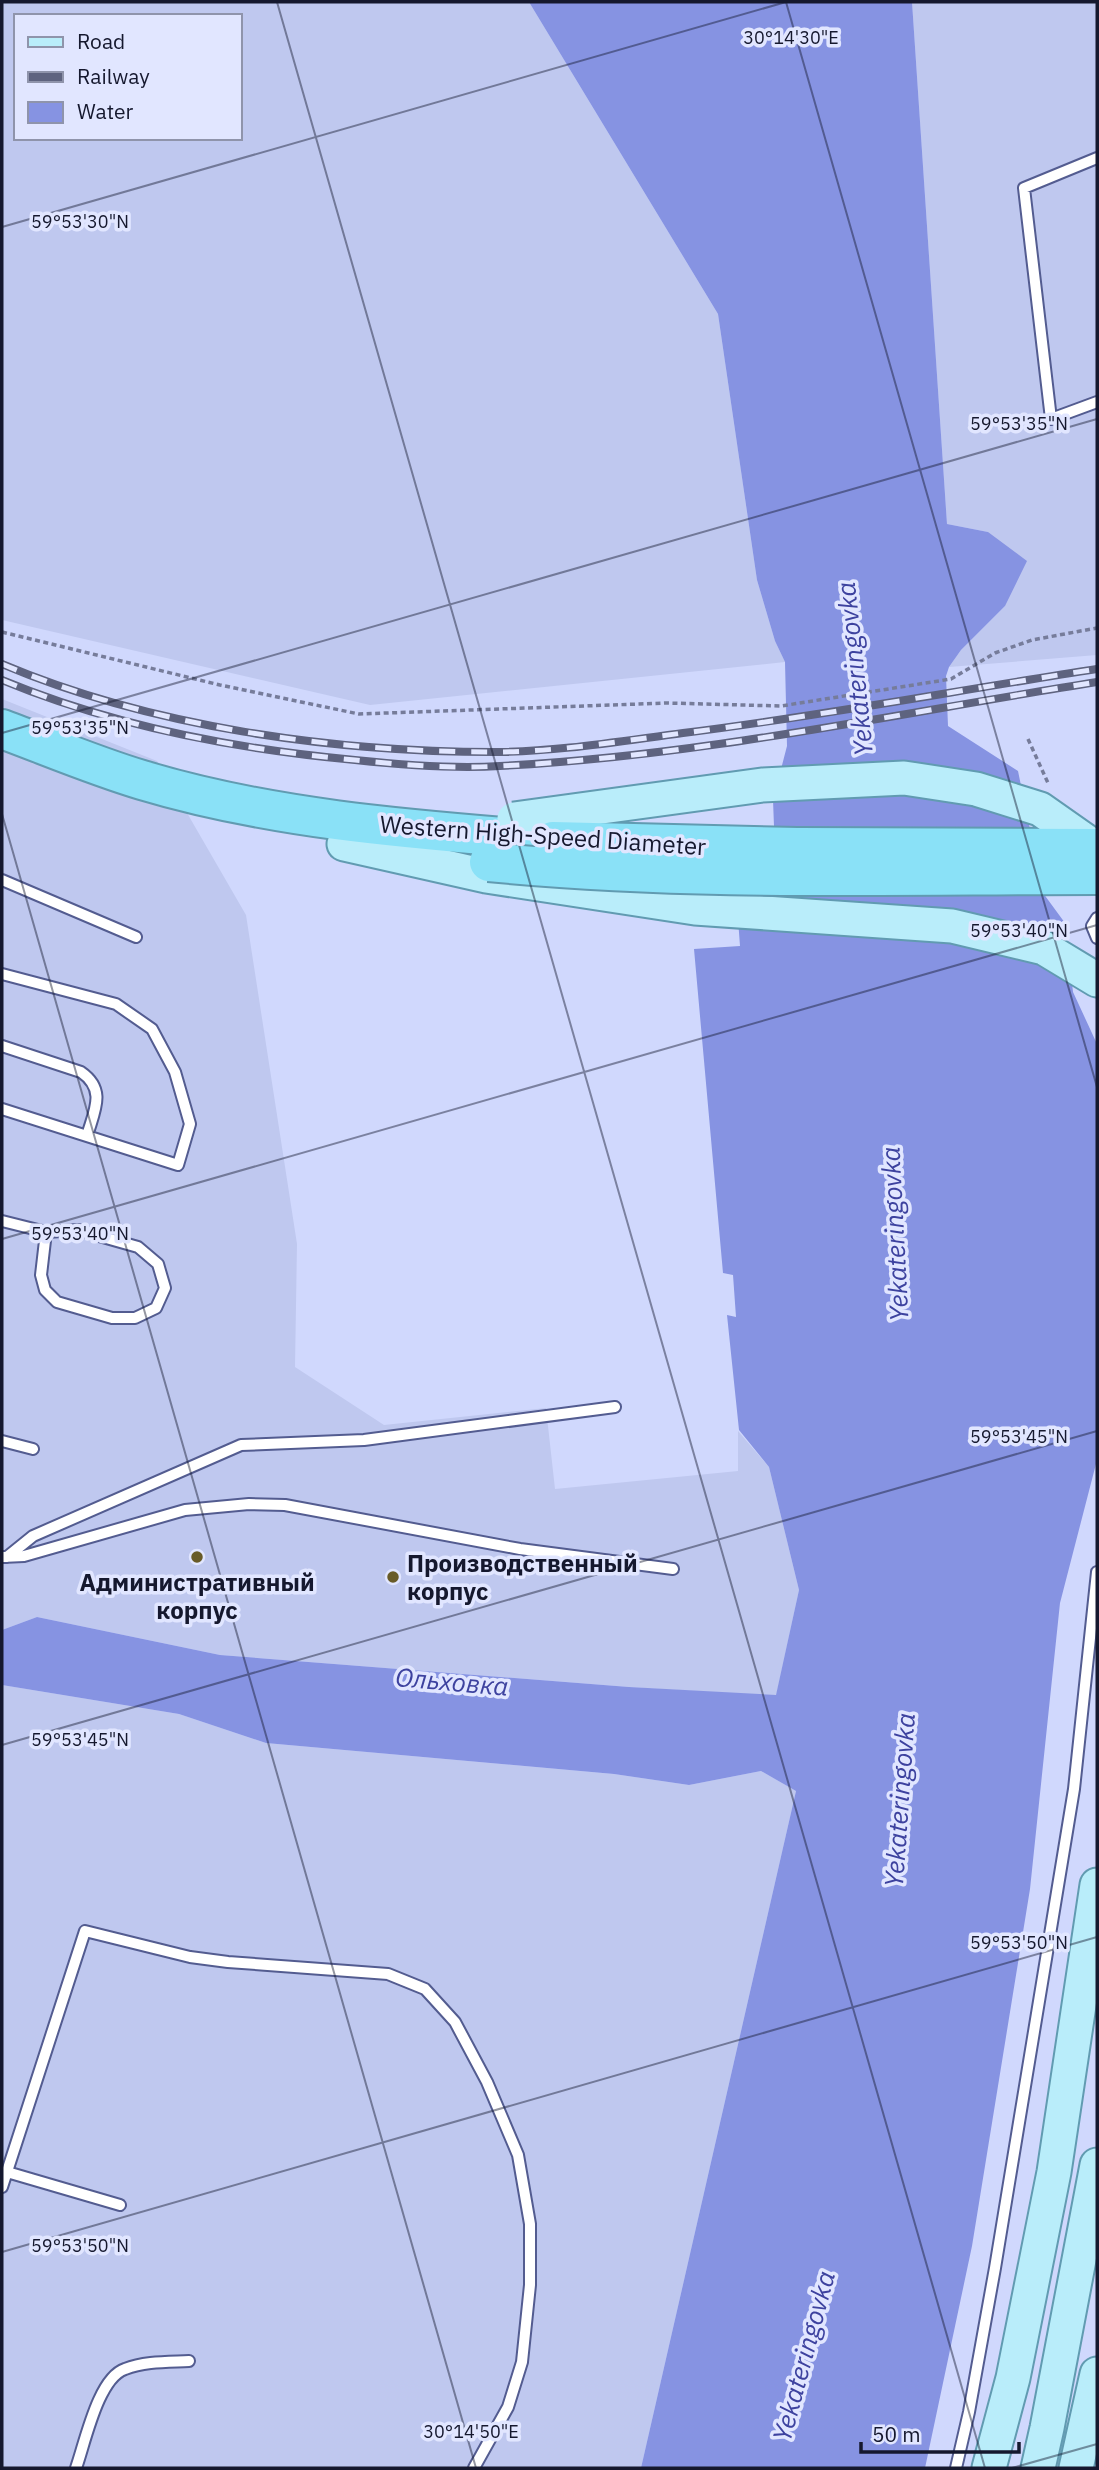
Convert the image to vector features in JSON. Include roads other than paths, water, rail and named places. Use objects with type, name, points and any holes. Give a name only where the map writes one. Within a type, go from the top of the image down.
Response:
[{"type":"highway","name":"Western High-Speed Diameter","points":[[2,729],[142,780],[256,807],[404,829],[553,841],[703,846],[1097,848]]},
{"type":"highway","name":"Western High-Speed Diameter","points":[[2,758],[139,802],[344,844],[555,869],[804,875],[1097,875]]},
{"type":"main road","points":[[256,807],[514,819],[762,785],[904,778],[976,789],[1040,809],[1097,848]]},
{"type":"main road","points":[[344,844],[486,876],[695,908],[952,926],[1044,948],[1097,980]]},
{"type":"main road","points":[[989,2468],[1013,2378],[1054,2172],[1097,1885]]},
{"type":"main road","points":[[1038,2468],[1097,2165]]},
{"type":"main road","points":[[1076,2468],[1097,2374]]},
{"type":"lane","points":[[1097,158],[1024,188],[1051,419],[1097,402]]},
{"type":"lane","points":[[2,880],[136,937]]},
{"type":"lane","points":[[1097,919],[1092,926],[1097,938]]},
{"type":"lane","points":[[2,974],[116,1004],[152,1029],[175,1072],[190,1124],[178,1165],[2,1108]]},
{"type":"lane","points":[[2,1046],[81,1072],[91,1080],[97,1091],[87,1136]]},
{"type":"lane","points":[[2,1221],[47,1232],[78,1230],[138,1247],[159,1264],[165,1288],[156,1308],[135,1318],[112,1318],[57,1302],[45,1290],[41,1275],[47,1232]]},
{"type":"lane","points":[[4,1557],[33,1536],[241,1445],[364,1440],[615,1407]]},
{"type":"lane","points":[[2,1441],[33,1449]]},
{"type":"lane","points":[[4,1557],[24,1556],[186,1510],[249,1504],[285,1505],[520,1549],[673,1569]]},
{"type":"lane","points":[[956,2468],[995,2268],[1074,1789],[1097,1572]]},
{"type":"lane","points":[[2,2187],[85,1931],[190,1957],[388,1974],[425,1989],[455,2022],[487,2082],[518,2155],[530,2224],[530,2285],[522,2362],[508,2407],[474,2468]]},
{"type":"lane","points":[[7,2172],[120,2205]]},
{"type":"lane","points":[[76,2468],[102,2390],[121,2369],[153,2362],[189,2361]]},
{"type":"water","points":[[529,2],[912,2],[947,524],[988,532],[1027,561],[1005,606],[961,650],[949,667],[946,676],[948,726],[1018,771],[1043,893],[1065,923],[1073,992],[1097,1044],[1097,1460],[1060,1603],[1030,1889],[972,2246],[925,2468],[641,2468],[796,1791],[761,1771],[689,1785],[614,1774],[266,1743],[179,1714],[2,1685],[2,1630],[37,1617],[220,1655],[629,1687],[776,1695],[799,1590],[769,1467],[739,1430],[727,1315],[736,1317],[733,1275],[723,1273],[694,949],[740,946],[738,919],[777,905],[773,800],[787,746],[785,662],[775,641],[757,580],[718,314]]},
{"type":"railway","points":[[2,664],[59,686],[119,704],[244,732],[370,747],[494,752],[612,743],[839,711],[1097,669]]},
{"type":"railway","points":[[2,680],[131,723],[220,742],[355,760],[464,767],[575,761],[725,743],[1097,682]]},
{"type":"place","name":"Административный корпус","points":[[197,1557]]},
{"type":"place","name":"Производственный корпус","points":[[393,1577]]},
{"type":"water label","name":"Yekateringovka","points":[[854,669]]},
{"type":"water label","name":"Yekateringovka","points":[[894,1234]]},
{"type":"water label","name":"Ольховка","points":[[452,1681]]},
{"type":"water label","name":"Yekateringovka","points":[[899,1800]]},
{"type":"water label","name":"Yekateringovka","points":[[803,2356]]}]
